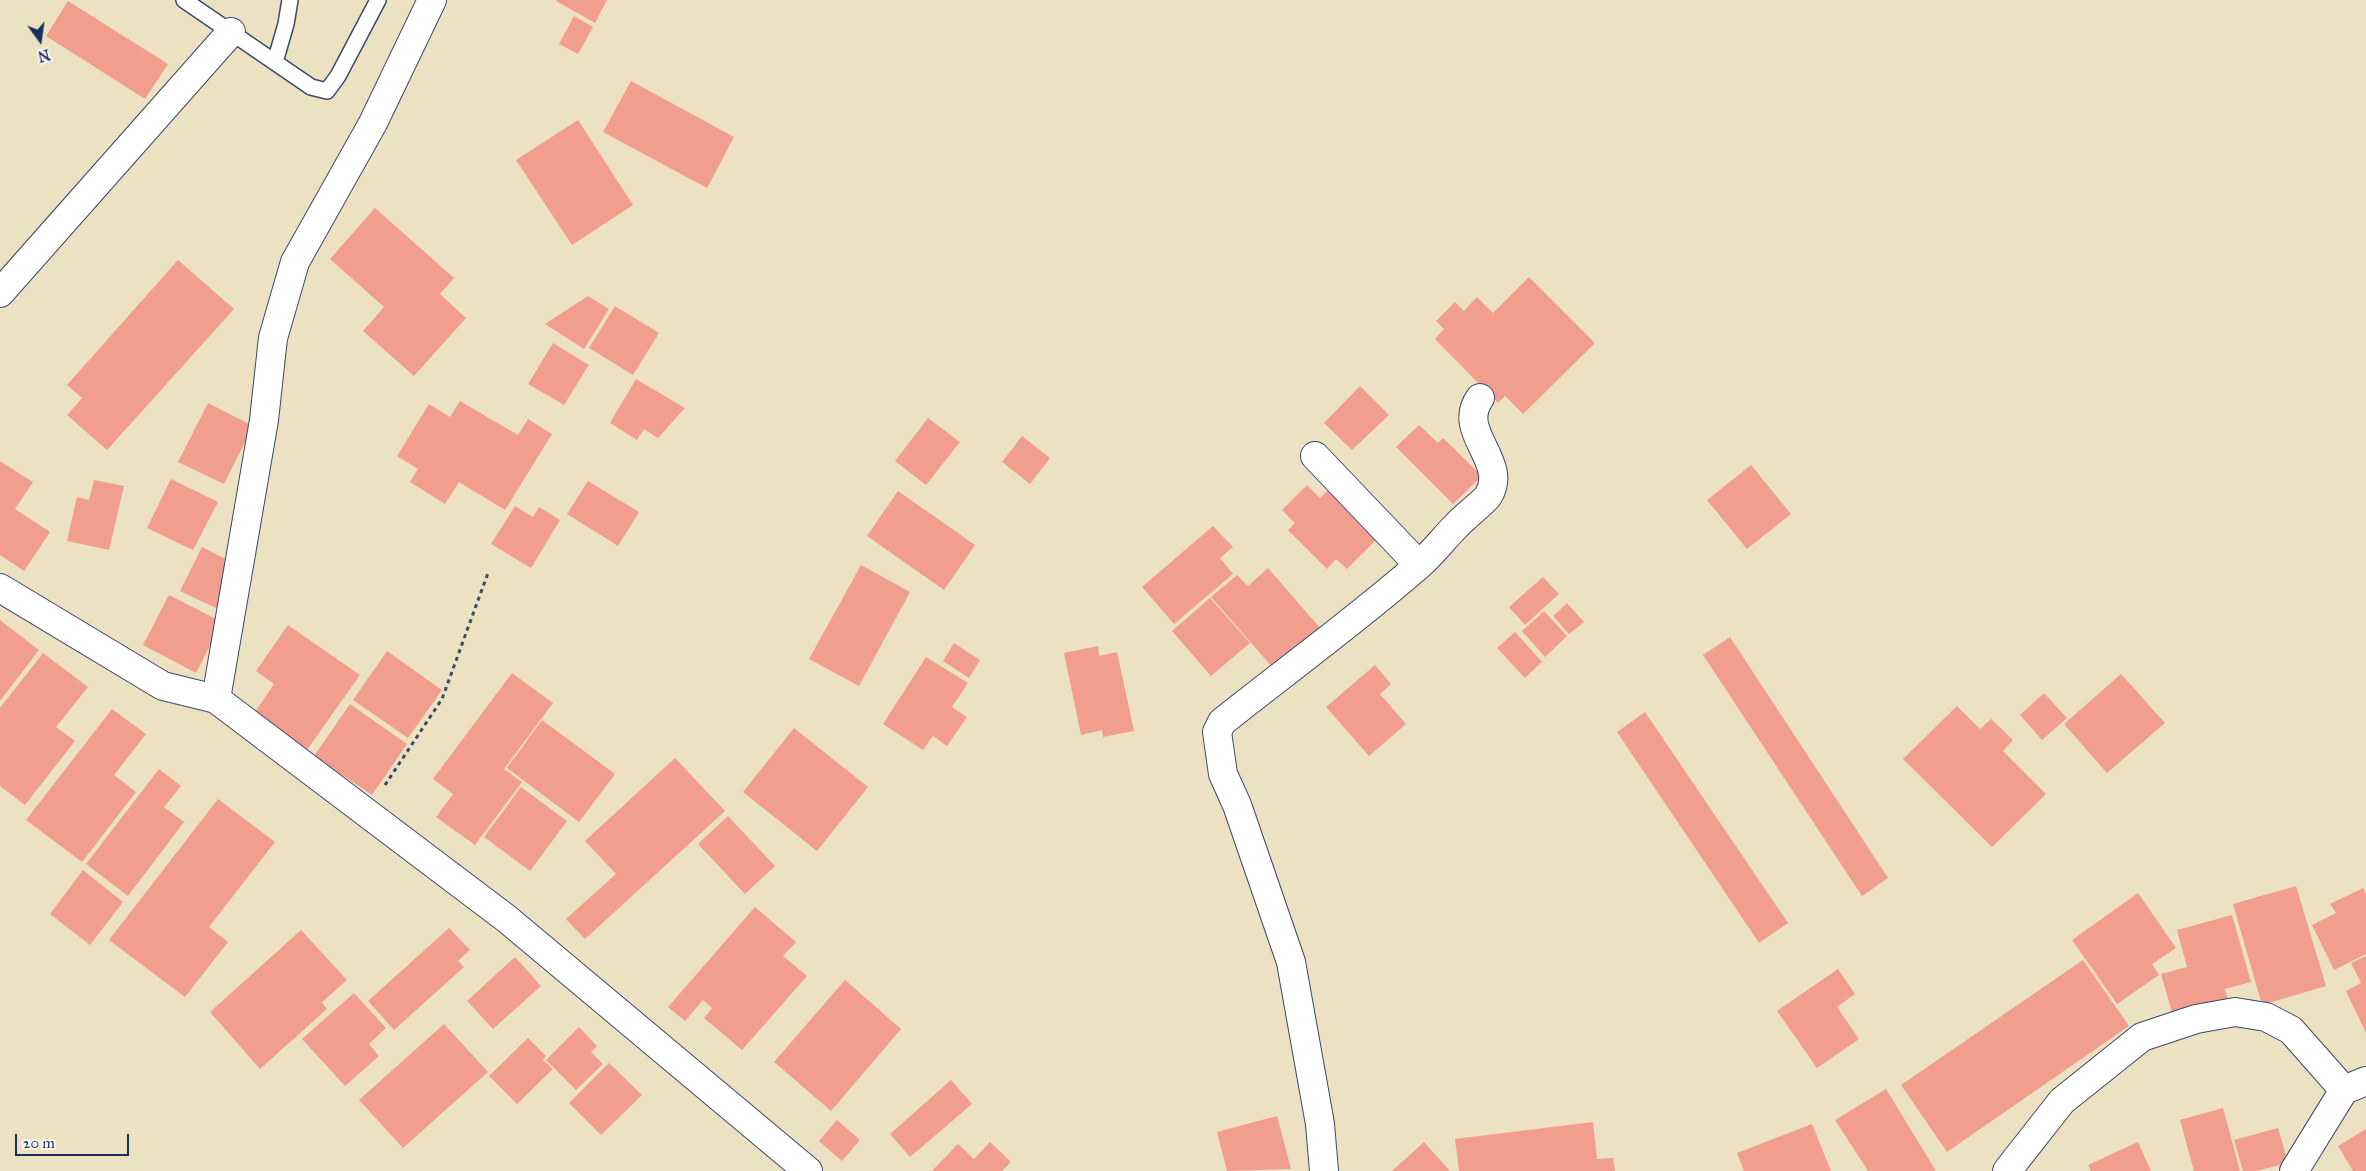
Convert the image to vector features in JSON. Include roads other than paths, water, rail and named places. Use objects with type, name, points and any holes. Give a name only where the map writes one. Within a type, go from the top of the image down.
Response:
[{"type":"street","points":[[216,699],[264,420],[274,338],[295,262],[373,124],[432,0]]},
{"type":"street","points":[[0,293],[231,32]]},
{"type":"street","points":[[1324,1171],[1320,1124],[1291,962],[1237,805],[1223,774],[1217,732],[1222,722],[1419,565],[1471,510],[1487,498],[1493,484],[1493,469],[1474,428],[1472,415],[1474,406],[1480,398]]},
{"type":"street","points":[[1315,456],[1419,565]]},
{"type":"street","points":[[0,588],[163,686],[216,699],[507,919],[808,1171]]},
{"type":"street","points":[[2007,1171],[2062,1100],[2142,1037],[2196,1019],[2234,1012],[2266,1017],[2291,1030],[2355,1085],[2294,1171]]},
{"type":"lane","points":[[184,0],[311,87],[327,91],[338,76],[378,0]]},
{"type":"lane","points":[[275,62],[286,24],[290,0]]}]
